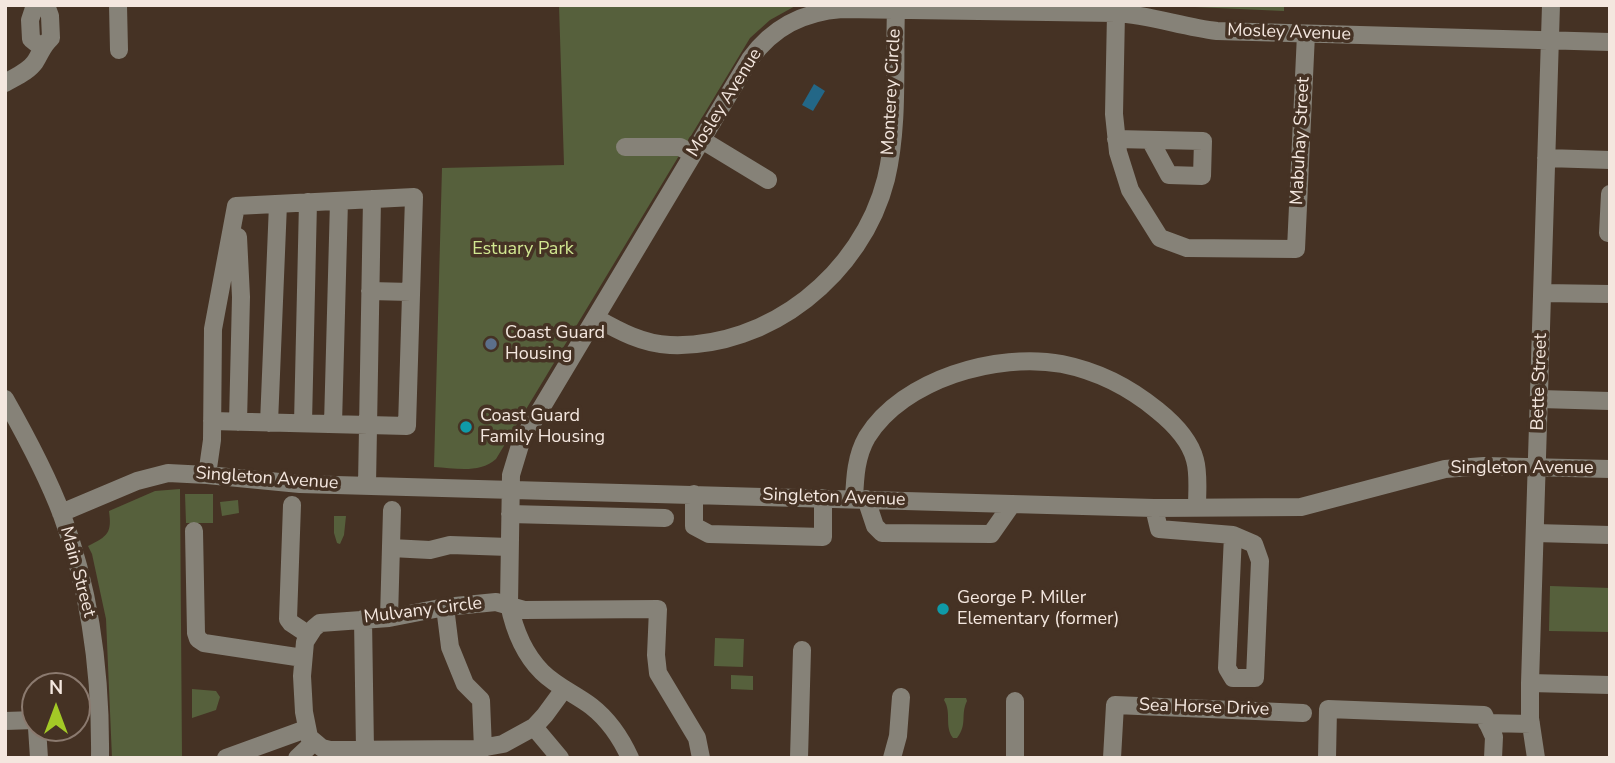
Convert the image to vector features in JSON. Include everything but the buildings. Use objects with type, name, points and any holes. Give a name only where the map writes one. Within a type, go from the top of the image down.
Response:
[{"type":"street","points":[[35,5],[30,20],[31,39],[41,47]]},
{"type":"street","points":[[5,83],[34,63],[41,47],[51,38],[47,5]]},
{"type":"street","points":[[118,5],[119,50]]},
{"type":"street","name":"Bette Street","points":[[1536,758],[1531,724],[1530,683],[1551,5]]},
{"type":"street","name":"Mosley Avenue","points":[[630,758],[606,719],[540,671],[529,657],[513,624],[509,604],[512,464],[521,442],[750,59],[758,47],[781,27],[808,14],[825,10],[957,8],[1115,13],[1153,17],[1217,31],[1610,42]]},
{"type":"street","name":"Monterey Circle","points":[[596,318],[634,338],[652,342],[669,345],[710,341],[733,336],[774,320],[808,298],[839,268],[852,252],[873,215],[887,172],[893,130],[896,9]]},
{"type":"street","points":[[1115,13],[1116,139],[1150,140]]},
{"type":"street","name":"Mabuhay Street","points":[[1116,139],[1130,190],[1160,238],[1187,248],[1296,249],[1306,34]]},
{"type":"street","points":[[625,147],[698,147],[768,180]]},
{"type":"street","points":[[1546,158],[1610,160]]},
{"type":"street","points":[[1608,233],[1610,194]]},
{"type":"street","points":[[212,421],[407,426],[414,197],[236,206]]},
{"type":"street","points":[[367,485],[372,199]]},
{"type":"street","points":[[333,424],[339,201]]},
{"type":"street","points":[[303,423],[308,202]]},
{"type":"street","points":[[269,422],[278,204]]},
{"type":"street","points":[[207,475],[212,421],[213,330],[236,206]]},
{"type":"street","points":[[236,206],[241,297],[238,422]]},
{"type":"street","points":[[370,291],[411,292]]},
{"type":"street","points":[[1543,293],[1610,294]]},
{"type":"street","points":[[1012,503],[991,534],[882,533],[860,499],[855,477],[861,451],[876,425],[896,407],[920,390],[957,373],[996,363],[1028,361],[1060,364],[1101,376],[1131,390],[1162,414],[1187,442],[1195,458],[1197,507]]},
{"type":"street","name":"Main Street","points":[[5,399],[61,513],[80,571],[92,625],[99,684],[100,758]]},
{"type":"street","points":[[1540,399],[1610,401]]},
{"type":"street","name":"Singleton Avenue","points":[[61,513],[168,473],[275,483],[1154,508],[1301,507],[1445,469],[1484,466],[1610,469]]},
{"type":"street","points":[[694,494],[694,526],[709,534],[823,537],[823,498]]},
{"type":"street","points":[[292,505],[288,619],[309,635],[305,642],[303,658],[302,695],[310,736],[297,758]]},
{"type":"street","points":[[1154,508],[1159,529],[1233,535],[1254,544],[1260,561],[1255,678],[1233,678],[1227,668],[1233,535]]},
{"type":"street","points":[[389,618],[392,510]]},
{"type":"street","points":[[510,514],[665,518]]},
{"type":"street","points":[[194,531],[198,639],[204,643],[303,658]]},
{"type":"street","points":[[1535,533],[1610,535]]},
{"type":"street","points":[[391,548],[430,550],[450,545],[509,547]]},
{"type":"street","name":"Mulvany Circle","points":[[309,635],[320,623],[389,618],[445,607],[496,602],[524,610],[658,609],[658,673],[697,738],[701,758]]},
{"type":"street","points":[[445,607],[450,647],[465,684],[481,700],[478,752]]},
{"type":"street","points":[[363,619],[377,753]]},
{"type":"street","points":[[799,758],[802,650]]},
{"type":"street","points":[[1530,683],[1610,685]]},
{"type":"street","points":[[226,758],[310,736],[330,750],[377,753],[478,752],[503,744],[534,727],[564,689]]},
{"type":"street","points":[[892,758],[898,736],[901,698]]},
{"type":"street","points":[[1015,701],[1015,758]]},
{"type":"street","name":"Sea Horse Drive","points":[[1112,758],[1115,705],[1303,713]]},
{"type":"street","points":[[1327,758],[1328,709],[1484,716],[1494,737],[1493,758]]},
{"type":"street","points":[[1487,723],[1531,724]]},
{"type":"street","points":[[534,727],[561,758]]},
{"type":"green space","name":"Estuary Park","points":[[559,5],[797,5],[770,20],[750,38],[496,459],[482,467],[434,467],[442,168],[564,165]]},
{"type":"green space","points":[[1150,5],[1284,5],[1284,11]]},
{"type":"green space","points":[[180,489],[182,758],[112,758],[106,619],[88,546],[107,533],[110,524],[109,511],[155,491]]},
{"type":"green space","points":[[185,494],[213,494],[213,523],[186,523]]},
{"type":"green space","points":[[238,500],[239,513],[222,516],[220,502]]},
{"type":"green space","points":[[334,516],[346,516],[340,544],[337,543],[334,533]]},
{"type":"green space","points":[[1550,586],[1610,588],[1610,632],[1549,631]]},
{"type":"green space","points":[[715,638],[744,639],[743,667],[714,666]]},
{"type":"green space","points":[[731,675],[753,676],[753,690],[731,689]]},
{"type":"green space","points":[[192,689],[216,691],[220,697],[216,710],[192,718]]},
{"type":"green space","points":[[945,698],[966,698],[967,701],[962,728],[957,738],[953,738],[950,733]]},
{"type":"water","points":[[814,84],[825,91],[813,111],[802,105]]},
{"type":"place","name":"Coast Guard Housing","points":[[491,344]]},
{"type":"place","name":"Coast Guard Family Housing","points":[[466,427]]},
{"type":"place","name":"George P. Miller Elementary (former)","points":[[943,609]]}]
